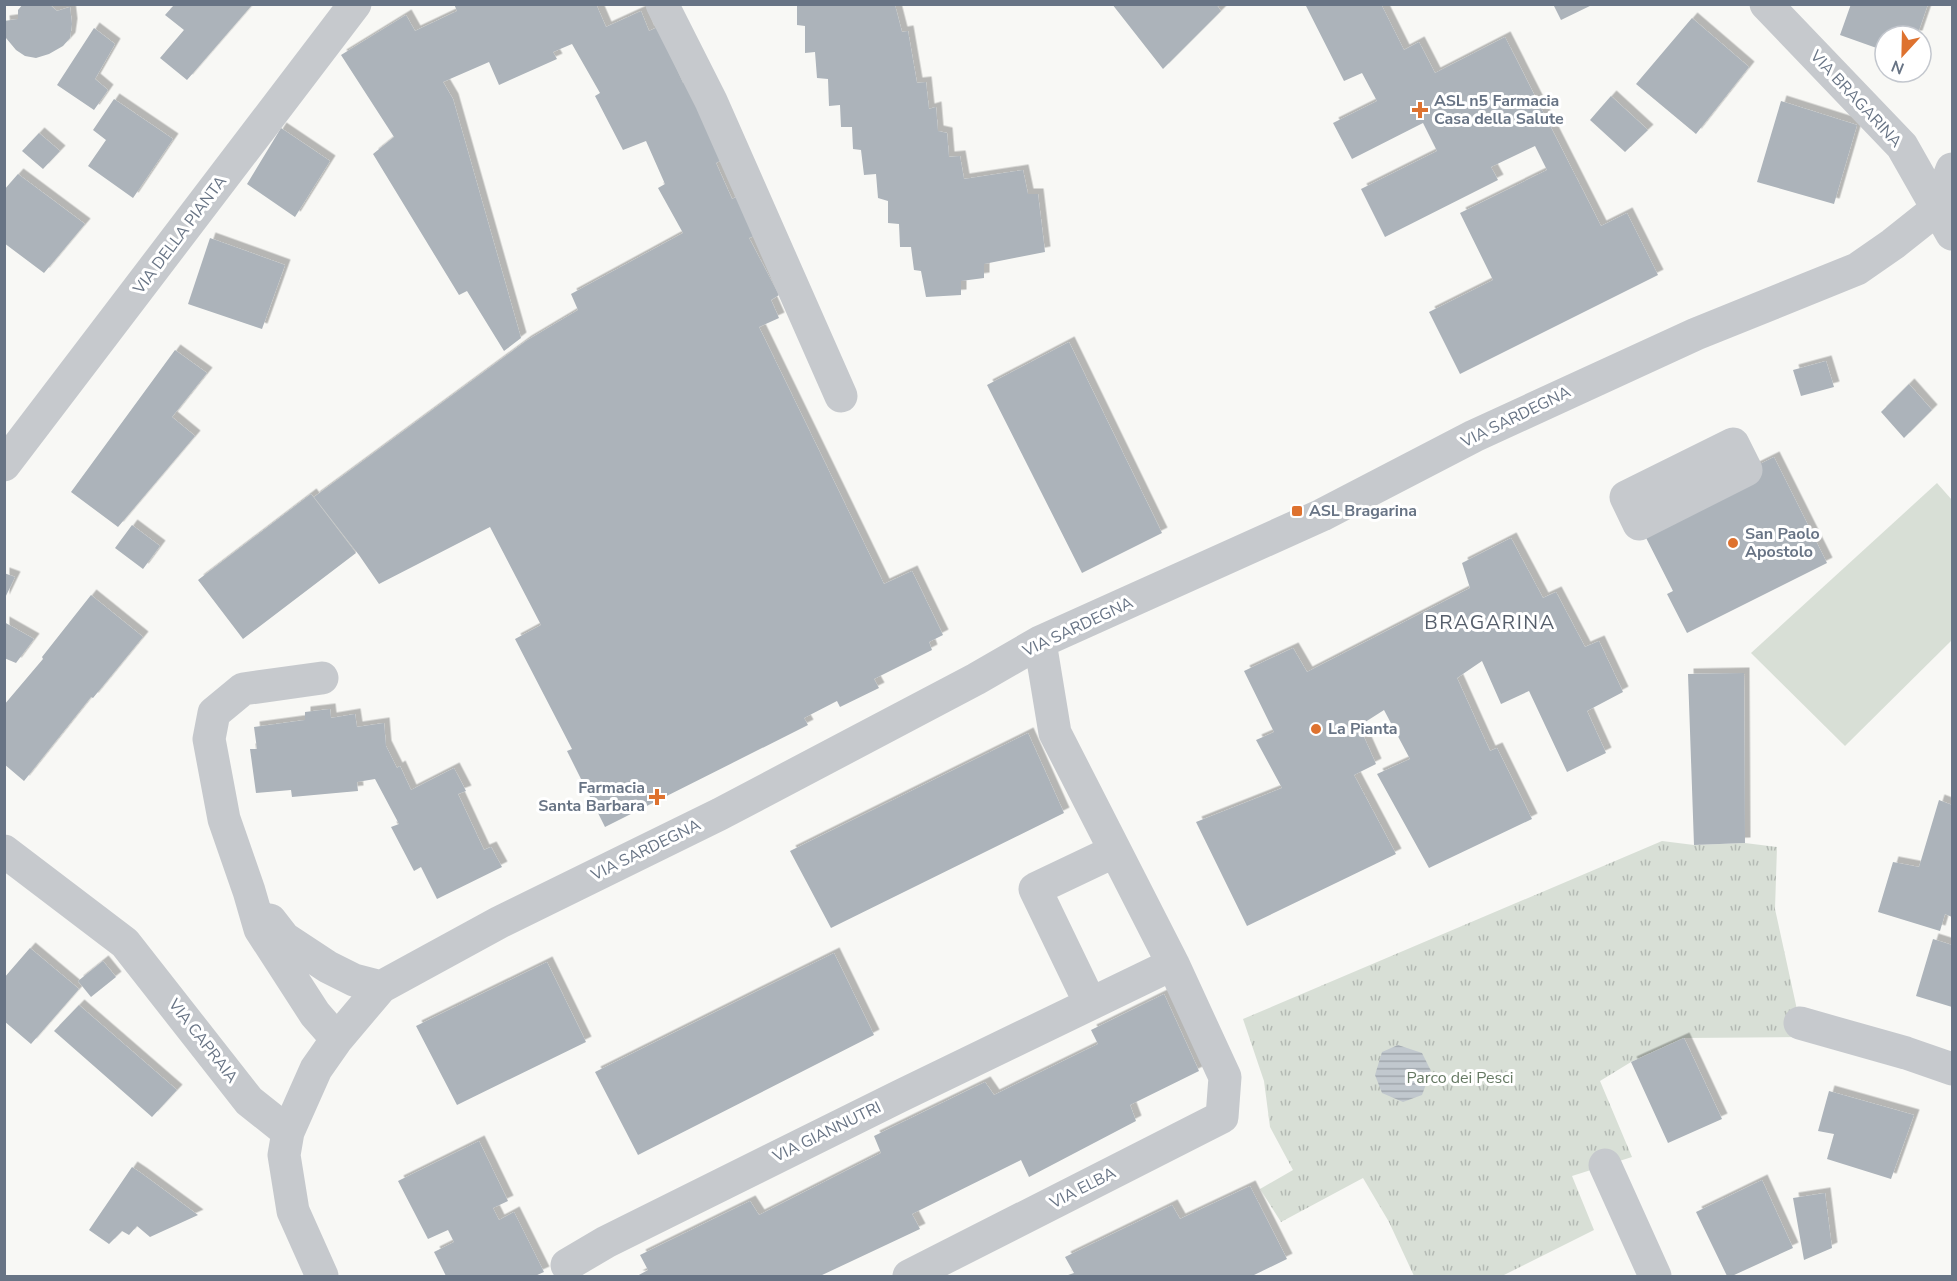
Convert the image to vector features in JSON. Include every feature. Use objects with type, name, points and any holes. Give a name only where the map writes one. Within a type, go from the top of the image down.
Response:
[{"type":"street","name":"VIA DELLA PIANTA","points":[[4,465],[355,4]]},
{"type":"street","points":[[662,4],[711,101],[841,396]]},
{"type":"street","name":"VIA BRAGARINA","points":[[1766,4],[1902,146],[1945,221]]},
{"type":"street","points":[[1945,221],[1953,169]]},
{"type":"street","name":"VIA SARDEGNA","points":[[288,1132],[316,1069],[337,1039],[381,987],[500,921],[730,808],[1040,642],[1322,515],[1474,436],[1624,366],[1696,334],[1857,269],[1893,244],[1945,221]]},
{"type":"street","points":[[1040,642],[1055,733],[1173,964]]},
{"type":"street","points":[[322,678],[243,689],[214,713],[209,739],[224,819],[260,929],[315,1014],[337,1039]]},
{"type":"street","name":"VIA CAPRAIA","points":[[4,851],[125,943],[249,1101],[288,1132]]},
{"type":"street","points":[[1090,1003],[1035,889],[1115,851]]},
{"type":"street","points":[[249,891],[284,938],[328,967],[354,980],[381,987]]},
{"type":"street","name":"VIA GIANNUTRI","points":[[567,1265],[606,1242],[1173,964]]},
{"type":"street","name":"VIA ELBA","points":[[909,1276],[1222,1117],[1225,1077],[1173,964]]},
{"type":"street","points":[[1800,1023],[1953,1069]]},
{"type":"street","points":[[288,1132],[284,1155],[293,1211],[322,1276]]},
{"type":"street","points":[[1605,1165],[1655,1276]]},
{"type":"green space","points":[[1937,483],[1952,500],[1952,640],[1845,746],[1751,653]]},
{"type":"green space","name":"Parco dei Pesci","points":[[1662,841],[1694,845],[1745,843],[1777,847],[1775,909],[1803,1037],[1684,1038],[1631,1062],[1600,1081],[1632,1157],[1572,1176],[1594,1230],[1502,1276],[1414,1276],[1389,1222],[1363,1178],[1281,1222],[1260,1189],[1293,1170],[1270,1127],[1264,1081],[1243,1019]]},
{"type":"shaded area","points":[[1398,1045],[1422,1053],[1431,1071],[1422,1095],[1403,1102],[1382,1093],[1375,1075],[1382,1052]]},
{"type":"building","points":[[23,4],[49,4],[57,11],[70,7],[72,24],[70,38],[63,46],[36,58],[25,56],[16,50],[6,38],[4,21],[18,19],[18,10]]},
{"type":"building","points":[[454,4],[596,4],[606,27],[641,11],[649,31],[658,27],[683,83],[695,77],[724,159],[716,163],[732,199],[741,195],[759,234],[749,238],[779,295],[771,300],[779,318],[759,327],[884,584],[912,571],[943,635],[929,642],[932,650],[874,679],[879,688],[840,707],[837,701],[804,718],[808,725],[605,827],[567,751],[572,749],[515,639],[541,625],[490,527],[379,584],[314,497],[526,341],[578,310],[571,294],[683,233],[658,188],[665,184],[646,141],[623,150],[595,96],[600,93],[572,44],[553,52],[557,59],[499,85],[489,62],[443,82],[453,99],[521,338],[504,351],[467,291],[459,295],[373,154],[394,137],[341,55],[406,15],[415,31],[457,11]]},
{"type":"building","points":[[797,4],[895,5],[902,32],[908,31],[917,83],[926,82],[929,109],[936,107],[938,131],[947,133],[949,157],[960,156],[964,179],[1023,170],[1028,194],[1038,194],[1045,252],[984,264],[984,278],[961,281],[961,295],[926,297],[921,271],[914,270],[911,247],[900,247],[899,224],[888,223],[888,201],[878,198],[876,174],[864,175],[861,150],[853,149],[852,127],[841,127],[840,105],[829,106],[828,79],[817,78],[815,52],[805,53],[805,26],[797,25]]},
{"type":"building","points":[[1112,4],[1216,4],[1221,11],[1163,69]]},
{"type":"building","points":[[1305,4],[1381,4],[1404,50],[1419,42],[1435,73],[1505,37],[1601,226],[1627,213],[1658,275],[1460,374],[1429,312],[1493,280],[1460,213],[1547,170],[1535,146],[1491,167],[1498,180],[1385,237],[1361,189],[1437,151],[1423,123],[1352,159],[1333,123],[1377,101],[1362,73],[1344,81]]},
{"type":"building","points":[[1553,4],[1594,4],[1561,20]]},
{"type":"building","points":[[1851,4],[1928,4],[1921,24],[1873,24],[1873,47],[1840,35]]},
{"type":"building","points":[[174,5],[252,5],[187,80],[160,58],[184,30],[165,15]]},
{"type":"building","points":[[1692,18],[1749,67],[1696,134],[1636,84]]},
{"type":"building","points":[[94,28],[115,44],[95,79],[108,90],[94,110],[57,85]]},
{"type":"building","points":[[1611,96],[1648,130],[1625,152],[1590,120]]},
{"type":"building","points":[[114,99],[173,139],[133,198],[88,166],[106,140],[93,130]]},
{"type":"building","points":[[1781,101],[1857,125],[1834,204],[1757,182]]},
{"type":"building","points":[[281,128],[330,161],[295,217],[247,184]]},
{"type":"building","points":[[39,133],[60,151],[43,169],[22,151]]},
{"type":"building","points":[[18,174],[85,224],[44,273],[4,243],[4,190]]},
{"type":"building","points":[[210,238],[285,265],[262,329],[188,304]]},
{"type":"building","points":[[1069,342],[1162,533],[1082,573],[987,385]]},
{"type":"building","points":[[175,350],[207,373],[172,417],[195,436],[118,527],[71,492]]},
{"type":"building","points":[[1826,361],[1834,387],[1801,396],[1793,370]]},
{"type":"building","points":[[1909,384],[1932,410],[1904,438],[1881,412]]},
{"type":"building","name":"San Paolo Apostolo","points":[[1774,457],[1827,563],[1687,633],[1667,594],[1673,591],[1639,524]]},
{"type":"building","points":[[311,494],[356,553],[243,639],[198,580]]},
{"type":"building","points":[[132,525],[160,546],[143,569],[115,548]]},
{"type":"building","name":"La Pianta","points":[[1511,538],[1543,598],[1556,592],[1585,647],[1599,641],[1623,692],[1587,711],[1606,753],[1567,772],[1529,691],[1501,704],[1482,661],[1457,678],[1490,751],[1497,748],[1532,819],[1429,868],[1377,774],[1410,759],[1384,710],[1359,726],[1376,764],[1354,775],[1396,854],[1247,926],[1196,822],[1282,788],[1256,740],[1274,732],[1244,671],[1293,648],[1307,672],[1470,588],[1462,563]]},
{"type":"building","points":[[4,573],[15,577],[4,600]]},
{"type":"building","points":[[91,595],[143,637],[93,698],[91,697],[24,781],[4,764],[4,705],[43,659],[42,657]]},
{"type":"building","points":[[4,622],[34,639],[16,663],[4,658]]},
{"type":"building","points":[[1744,673],[1745,843],[1694,845],[1688,674]]},
{"type":"building","points":[[330,709],[331,718],[355,714],[357,727],[384,723],[386,746],[397,768],[400,766],[411,790],[454,768],[466,791],[458,794],[484,850],[491,847],[502,867],[437,899],[421,867],[414,871],[391,827],[399,824],[375,779],[357,782],[358,791],[292,797],[291,790],[256,793],[250,749],[257,749],[254,727],[305,720],[305,712]]},
{"type":"building","points":[[1028,733],[1064,813],[831,928],[790,851]]},
{"type":"building","points":[[1939,800],[1952,805],[1952,917],[1945,914],[1940,931],[1878,912],[1893,862],[1919,867]]},
{"type":"building","points":[[1933,939],[1952,945],[1952,1007],[1916,996]]},
{"type":"building","points":[[30,948],[79,989],[31,1044],[4,1021],[4,978]]},
{"type":"building","points":[[834,953],[874,1035],[638,1155],[595,1072]]},
{"type":"building","points":[[103,961],[116,977],[91,997],[78,981]]},
{"type":"building","points":[[547,962],[586,1042],[457,1105],[416,1026]]},
{"type":"building","points":[[1164,994],[1199,1071],[1130,1105],[1136,1121],[1029,1177],[1021,1160],[912,1214],[920,1229],[820,1276],[637,1276],[648,1270],[640,1255],[750,1201],[759,1215],[881,1153],[874,1136],[985,1082],[994,1095],[1098,1044],[1091,1030]]},
{"type":"building","points":[[79,1005],[177,1090],[152,1117],[54,1031]]},
{"type":"building","points":[[1684,1038],[1722,1119],[1668,1143],[1631,1062]]},
{"type":"building","points":[[1829,1091],[1914,1115],[1891,1179],[1827,1159],[1834,1134],[1818,1131]]},
{"type":"building","points":[[479,1141],[508,1201],[493,1208],[499,1220],[514,1212],[544,1272],[535,1276],[446,1276],[434,1252],[454,1242],[448,1230],[428,1239],[398,1181]]},
{"type":"building","points":[[132,1167],[198,1215],[150,1237],[137,1226],[129,1235],[122,1231],[109,1244],[89,1230]]},
{"type":"building","points":[[1762,1180],[1793,1248],[1732,1276],[1727,1276],[1696,1212]]},
{"type":"building","points":[[1250,1186],[1287,1259],[1252,1276],[1065,1276],[1074,1273],[1065,1257],[1172,1205],[1180,1219]]},
{"type":"building","points":[[1825,1193],[1832,1248],[1804,1260],[1793,1198]]},
{"type":"place","name":"ASL n5 Farmacia Casa della Salute","points":[[1420,110]]},
{"type":"place","name":"ASL Bragarina","points":[[1297,511]]},
{"type":"place","name":"San Paolo Apostolo","points":[[1733,543]]},
{"type":"place","name":"La Pianta","points":[[1316,729]]},
{"type":"place","name":"Farmacia Santa Barbara","points":[[657,797]]},
{"type":"district","name":"BRAGARINA","points":[[1490,622]]}]
